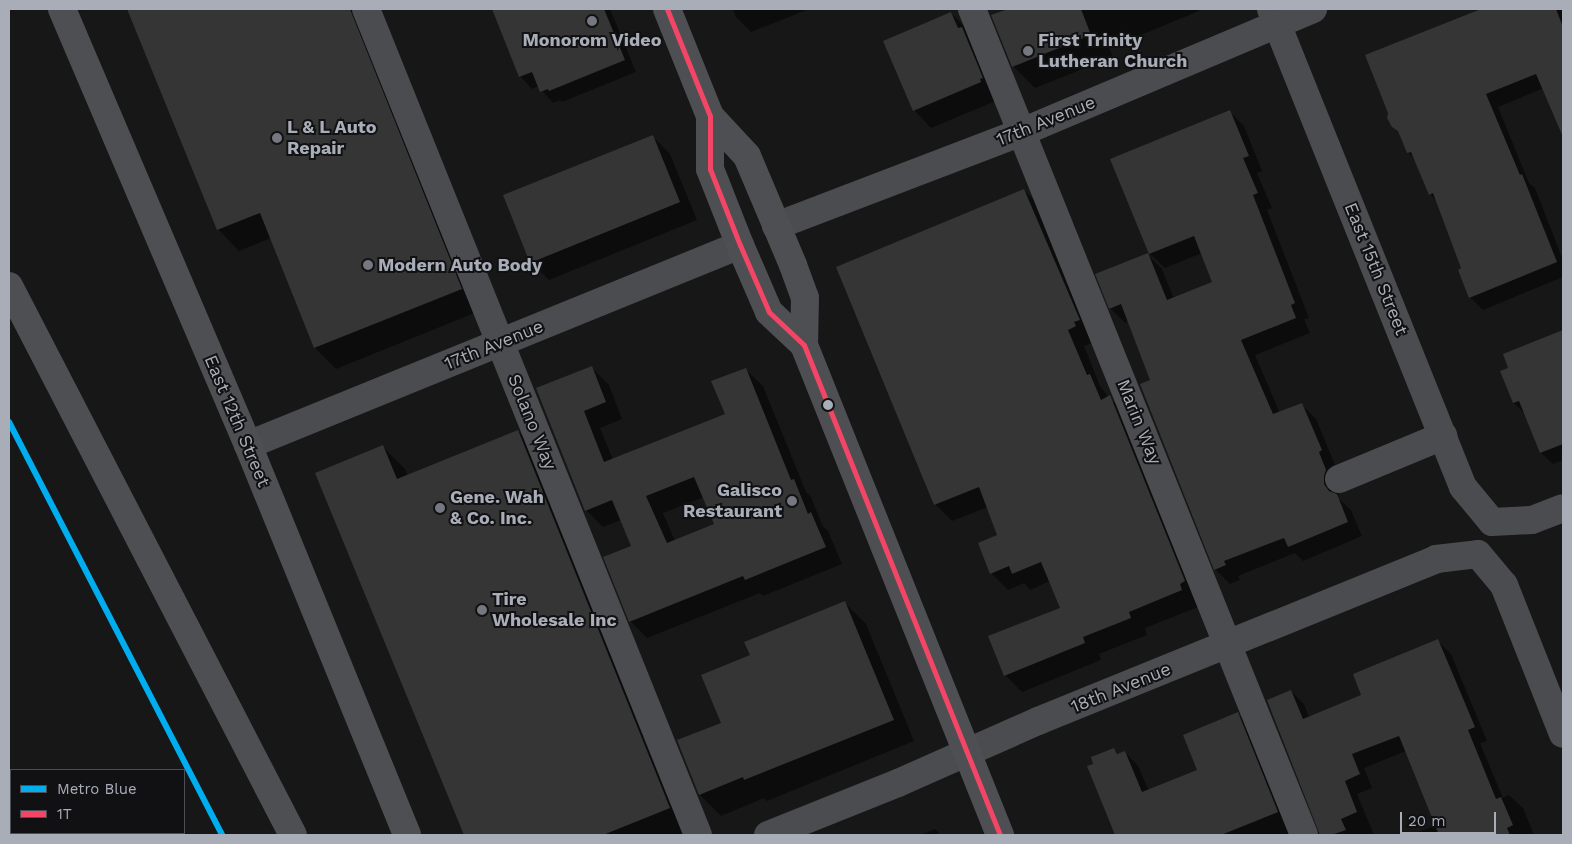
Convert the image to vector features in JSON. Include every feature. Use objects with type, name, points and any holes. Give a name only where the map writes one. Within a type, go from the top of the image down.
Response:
[{"type":"main road","name":"East 12th Street","points":[[62,9],[248,445],[407,835]]},
{"type":"main road","points":[[667,9],[710,116],[747,156],[776,226],[805,298],[804,345],[1000,835]]},
{"type":"main road","points":[[710,116],[710,169],[740,245],[769,312],[804,345]]},
{"type":"main road","points":[[9,286],[293,835]]},
{"type":"street","name":"Solano Way","points":[[366,9],[698,835]]},
{"type":"street","name":"Marin Way","points":[[972,9],[1229,644],[1304,835]]},
{"type":"street","name":"17th Avenue","points":[[776,226],[1022,132],[1274,16],[1313,9]]},
{"type":"street","name":"East 15th Street","points":[[1274,16],[1464,487],[1492,522],[1532,520],[1563,508]]},
{"type":"street","name":"17th Avenue","points":[[248,445],[740,245]]},
{"type":"street","points":[[1339,479],[1443,436]]},
{"type":"street","name":"18th Avenue","points":[[768,835],[1038,721],[1436,559],[1478,554],[1504,585],[1563,734]]},
{"type":"building","points":[[127,9],[350,9],[462,289],[314,348],[260,213],[217,230]]},
{"type":"building","points":[[492,9],[604,9],[625,60],[549,91],[548,89],[540,92],[532,72],[519,77]]},
{"type":"building","name":"First Trinity Lutheran Church","points":[[1008,9],[1081,9],[1091,35],[1012,67],[991,15]]},
{"type":"building","points":[[1481,9],[1556,9],[1563,27],[1563,137],[1536,74],[1486,94],[1520,175],[1522,174],[1557,262],[1469,298],[1458,270],[1461,268],[1433,193],[1429,195],[1411,152],[1407,153],[1398,131],[1392,127],[1387,118],[1388,113],[1365,55]]},
{"type":"building","points":[[951,12],[958,28],[962,27],[983,78],[980,79],[981,82],[913,111],[883,41]]},
{"type":"building","points":[[1230,110],[1249,156],[1243,158],[1258,193],[1253,195],[1295,303],[1291,305],[1296,318],[1241,340],[1273,414],[1302,403],[1322,450],[1319,452],[1326,470],[1324,484],[1329,491],[1337,494],[1348,522],[1288,547],[1284,538],[1224,561],[1226,565],[1214,570],[1140,384],[1150,380],[1121,304],[1109,309],[1095,274],[1148,253],[1167,300],[1212,282],[1194,236],[1149,254],[1110,159]]},
{"type":"building","points":[[653,135],[680,202],[530,263],[503,195]]},
{"type":"building","points":[[1024,189],[1080,320],[1074,322],[1076,326],[1068,330],[1087,375],[1090,374],[1101,400],[1110,395],[1185,581],[1180,584],[1182,590],[1129,612],[1131,618],[1083,637],[1085,643],[1004,676],[988,636],[1060,608],[1041,562],[1012,574],[1009,566],[990,574],[978,543],[997,535],[979,487],[934,505],[836,267]]},
{"type":"building","points":[[1563,330],[1563,444],[1540,453],[1519,401],[1513,403],[1500,371],[1508,368],[1503,354]]},
{"type":"building","points":[[592,366],[606,402],[584,411],[604,462],[725,414],[711,381],[746,368],[791,480],[794,479],[808,514],[811,512],[826,547],[745,580],[743,576],[629,622],[603,557],[631,546],[612,500],[585,511],[536,388]],"holes":[[[694,477],[714,524],[667,543],[646,496]]]},
{"type":"building","points":[[518,430],[670,808],[603,835],[464,835],[315,473],[383,445],[397,479]]},
{"type":"building","points":[[845,601],[894,720],[744,780],[743,777],[699,795],[677,740],[721,723],[701,675],[750,655],[744,642]]},
{"type":"building","points":[[1438,639],[1475,727],[1468,730],[1496,799],[1501,797],[1513,825],[1507,828],[1510,835],[1439,835],[1399,736],[1352,754],[1360,774],[1345,781],[1357,812],[1341,819],[1346,830],[1331,835],[1320,835],[1267,700],[1291,690],[1303,719],[1361,695],[1353,674]]},
{"type":"building","points":[[1238,712],[1278,812],[1221,835],[1115,835],[1087,766],[1093,764],[1091,757],[1114,748],[1117,754],[1125,751],[1142,792],[1197,770],[1183,735]]},
{"type":"metro line","name":"Blue","points":[[9,422],[222,835]]},
{"type":"transit line","name":"1T","points":[[667,9],[710,116],[710,169],[740,245],[769,312],[804,345],[1000,835]]},
{"type":"place","name":"Monorom Video","points":[[592,21]]},
{"type":"place","name":"First Trinity Lutheran Church","points":[[1028,51]]},
{"type":"place","name":"L & L Auto Repair","points":[[277,138]]},
{"type":"place","name":"Modern Auto Body","points":[[368,265]]},
{"type":"place","name":"Galisco Restaurant","points":[[792,501]]},
{"type":"place","name":"Gene. Wah & Co. Inc.","points":[[440,508]]},
{"type":"place","name":"Tire Wholesale Inc","points":[[482,610]]}]
